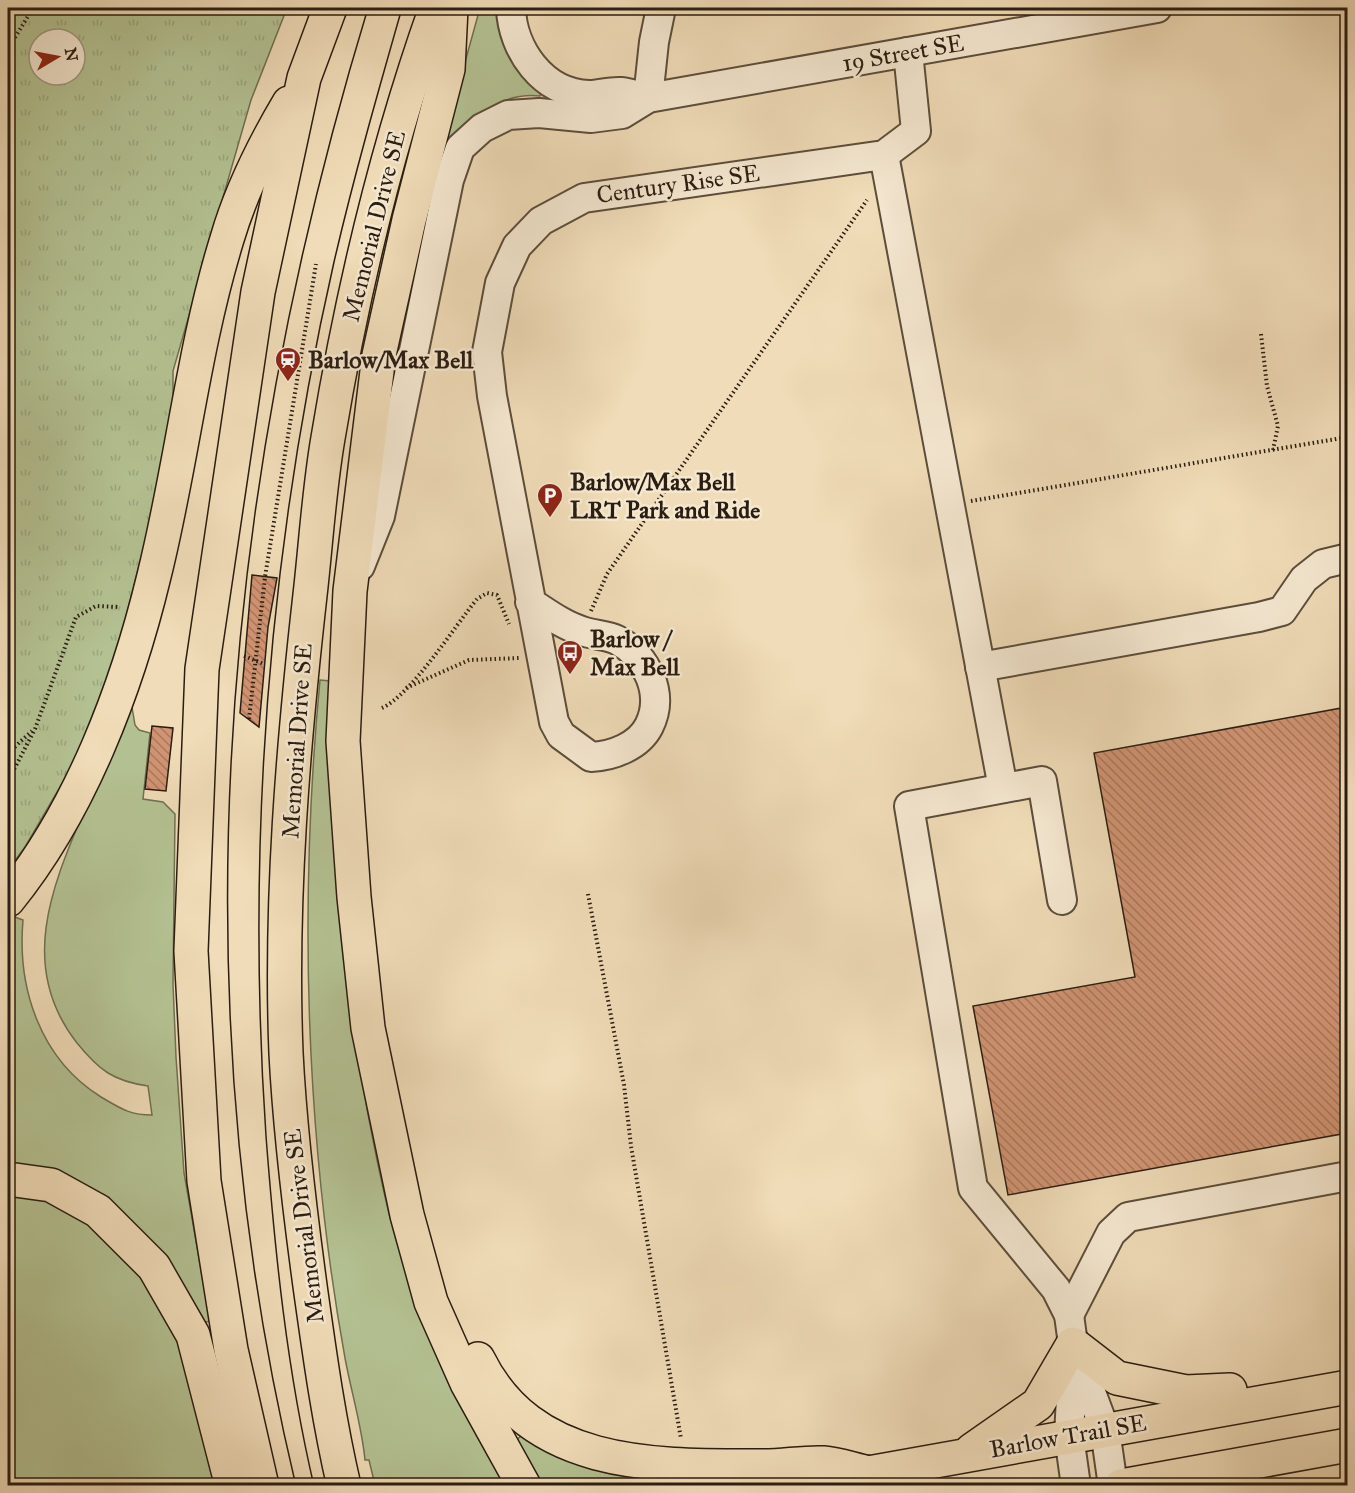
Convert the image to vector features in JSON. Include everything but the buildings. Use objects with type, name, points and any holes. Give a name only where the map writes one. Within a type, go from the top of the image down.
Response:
[{"type":"main road","points":[[247,1484],[231,1350],[204,1180],[191,951],[202,669],[256,303],[304,78],[330,8]]},
{"type":"main road","name":"Memorial Drive SE","points":[[343,1479],[324,1384],[294,1168],[286,1052],[285,922],[297,712],[327,441],[352,311],[399,127],[436,8]]},
{"type":"main road","points":[[451,8],[448,69],[379,355],[350,591],[343,741],[354,897],[368,1028],[407,1215],[431,1302],[467,1383],[524,1485]]},
{"type":"main road","points":[[8,900],[32,870],[84,780],[128,664],[154,576],[195,364],[227,237],[263,148],[304,78]]},
{"type":"main road","points":[[8,1179],[51,1185],[98,1211],[154,1268],[194,1335],[247,1484]]},
{"type":"main road","points":[[407,1215],[484,1372],[500,1396],[520,1415],[561,1441],[587,1452],[612,1458],[685,1464],[767,1466],[825,1463],[868,1473]]},
{"type":"main road","points":[[966,1455],[987,1437],[1038,1404],[1071,1330],[1117,1378],[1167,1389],[1215,1392],[1307,1384],[1347,1386]]},
{"type":"main road","name":"Barlow Trail SE","points":[[788,1485],[868,1473],[1347,1386]]},
{"type":"main road","points":[[1121,1485],[1186,1479],[1347,1445]]},
{"type":"street","points":[[511,8],[511,27],[524,57],[543,76],[568,91],[588,95],[620,92],[648,98]]},
{"type":"street","points":[[648,98],[654,42],[661,8]]},
{"type":"street","name":"19 Street SE","points":[[648,98],[1157,8]]},
{"type":"street","name":"Century Rise SE","points":[[530,602],[556,620],[582,632],[616,640],[635,653],[652,675],[652,718],[644,734],[609,756],[591,757],[561,735],[554,722],[530,602],[492,396],[487,352],[500,283],[517,246],[541,221],[584,198],[884,155],[916,131],[908,52]]},
{"type":"street","points":[[350,591],[380,516],[449,180],[460,148],[482,128],[508,115],[539,113],[591,118],[622,114],[648,98]]},
{"type":"street","points":[[884,155],[1003,788]]},
{"type":"street","points":[[980,667],[1282,611],[1304,579],[1323,564],[1347,558]]},
{"type":"street","points":[[1062,900],[1042,781],[909,806],[973,1188],[1056,1290],[1105,1430],[1113,1485]]},
{"type":"street","points":[[1076,1485],[1069,1436],[1071,1330],[1111,1233],[1128,1217],[1347,1176]]},
{"type":"path","points":[[8,49],[33,8]]},
{"type":"path","points":[[582,632],[607,574],[825,258],[862,210],[884,155]]},
{"type":"path","points":[[249,719],[254,659],[316,264]]},
{"type":"path","points":[[1261,334],[1267,386],[1278,426],[1273,450]]},
{"type":"path","points":[[950,505],[1347,437]]},
{"type":"path","points":[[382,708],[393,703],[477,599],[487,593],[497,596],[510,627]]},
{"type":"path","points":[[8,781],[35,729],[76,617],[96,606],[123,607]]},
{"type":"path","points":[[406,688],[469,660],[524,658],[519,647]]},
{"type":"path","points":[[244,656],[264,664]]},
{"type":"path","points":[[8,753],[35,729]]},
{"type":"path","points":[[588,894],[624,1085],[631,1146],[685,1464]]},
{"type":"green space","points":[[8,8],[287,8],[251,100],[173,371],[173,431],[120,641],[100,702],[73,765],[25,847],[8,870]]},
{"type":"green space","points":[[480,8],[498,8],[542,89],[540,96],[514,98],[491,107],[451,140],[444,138]]},
{"type":"green space","points":[[320,680],[330,681],[343,912],[354,1026],[373,1140],[390,1220],[420,1304],[501,1472],[504,1485],[375,1485],[369,1460],[365,1460],[333,1283],[320,1181],[313,1097],[309,978],[309,858]]},
{"type":"green space","points":[[131,701],[135,725],[139,730],[150,733],[143,799],[163,802],[175,814],[173,984],[176,1057],[184,1173],[210,1321],[200,1324],[43,1168],[8,1162],[8,922],[12,916],[23,920],[24,971],[37,1020],[62,1063],[101,1097],[125,1110],[152,1115],[148,1086],[125,1081],[108,1073],[77,1043],[59,1015],[49,986],[45,957],[46,928],[61,870]]},
{"type":"green space","points":[[8,1191],[43,1195],[88,1223],[135,1270],[168,1316],[193,1379],[215,1485],[8,1486]]},
{"type":"green space","points":[[521,1436],[552,1453],[584,1465],[653,1476],[653,1485],[537,1485],[513,1443]]},
{"type":"tram line","points":[[296,1486],[259,1300],[236,1114],[228,928],[232,742],[249,557],[278,373],[318,190],[368,8]]},
{"type":"tram line","points":[[314,1486],[289,1356],[266,1136],[259,916],[268,696],[293,478],[312,370],[334,262],[366,134],[402,8]]},
{"type":"place","name":"Barlow/Max Bell","points":[[288,383]]},
{"type":"place","name":"Barlow/Max Bell LRT Park and Ride","points":[[550,519]]},
{"type":"place","name":"Barlow / Max Bell","points":[[570,676]]}]
